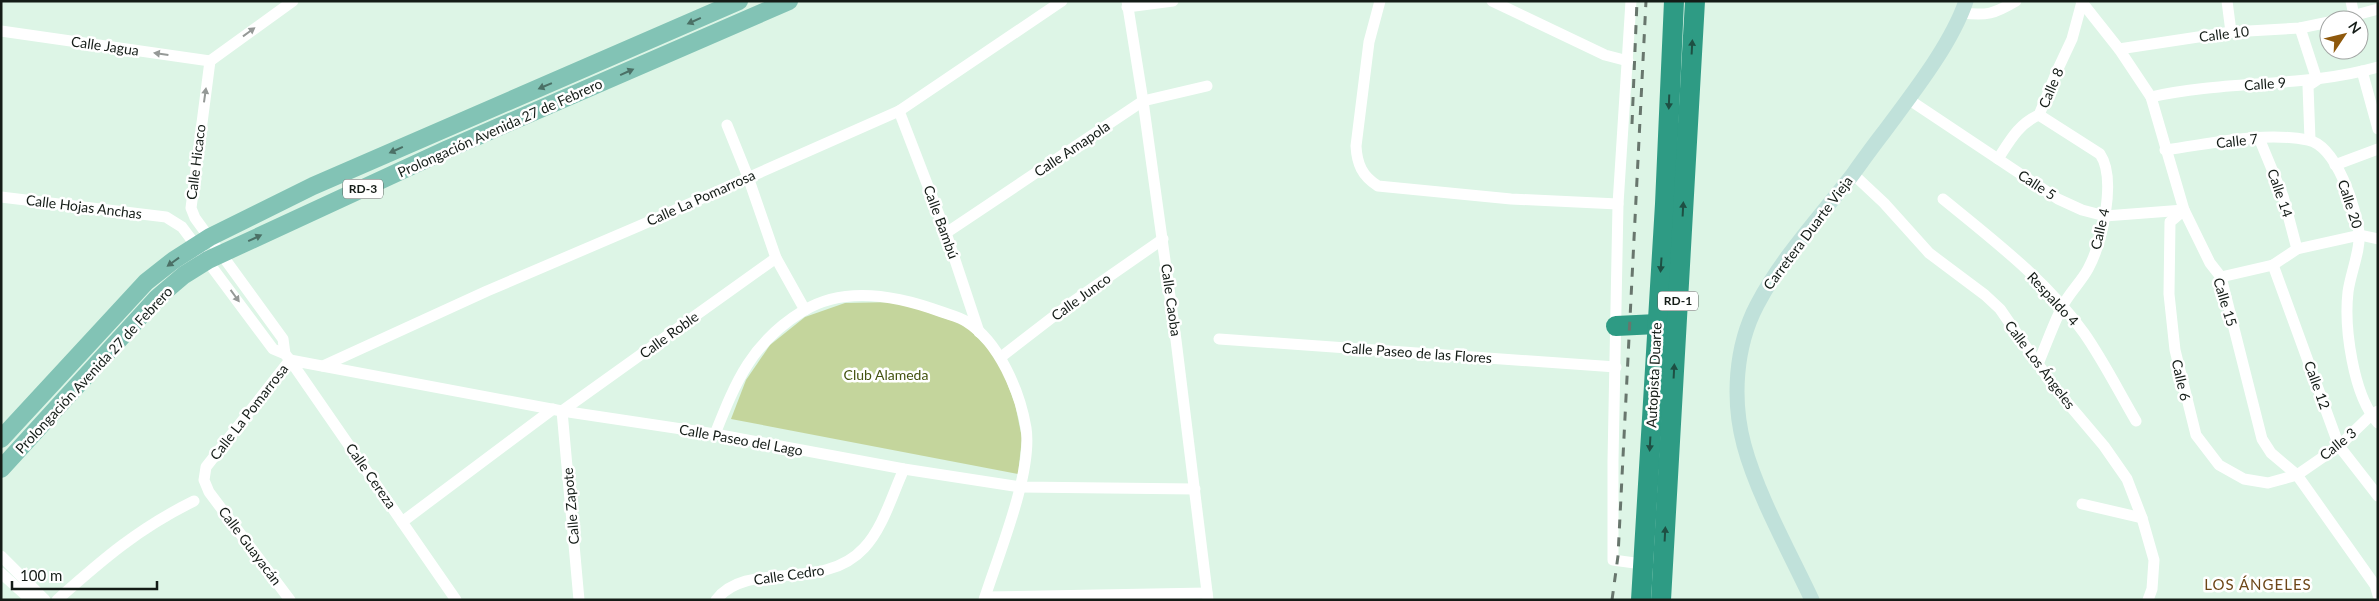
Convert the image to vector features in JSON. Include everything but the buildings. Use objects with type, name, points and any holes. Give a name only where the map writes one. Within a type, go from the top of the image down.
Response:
[{"type":"highway","name":"Autopista Duarte","points":[[1641,597],[1674,1]]},
{"type":"highway","name":"Autopista Duarte","points":[[1661,600],[1695,1]]},
{"type":"highway","points":[[1616,326],[1657,324]]},
{"type":"main road","name":"Prolongación Avenida 27 de Febrero","points":[[1,439],[146,282],[204,241],[313,186],[739,1]]},
{"type":"main road","name":"Prolongación Avenida 27 de Febrero","points":[[1,469],[158,298],[184,275],[215,257],[448,149],[789,1]]},
{"type":"main road","name":"Carretera Duarte Vieja","points":[[1812,600],[1749,461],[1737,414],[1737,387],[1742,348],[1756,306],[1803,236],[1853,174],[1908,99],[1964,7]]},
{"type":"main road","name":"Autopista Duarte","points":[[1663,574],[1666,600]]},
{"type":"street","points":[[210,61],[293,1]]},
{"type":"street","name":"Calle La Pomarrosa","points":[[323,366],[487,291],[899,111],[1062,1]]},
{"type":"street","points":[[1127,4],[1173,1]]},
{"type":"street","points":[[1380,1],[1369,42],[1356,146],[1357,160],[1361,170],[1369,180],[1378,186],[1510,198],[1618,204]]},
{"type":"street","points":[[1492,1],[1605,55],[1628,61]]},
{"type":"street","points":[[1631,1],[1618,204],[1613,560],[1642,564]]},
{"type":"street","points":[[1964,7],[1983,16],[2001,10],[2016,1]]},
{"type":"street","points":[[2227,1],[2231,32]]},
{"type":"street","name":"Calle 15","points":[[2081,2],[2119,49],[2151,97],[2184,210],[2210,263],[2221,277],[2262,439],[2272,453],[2297,475],[2377,588]]},
{"type":"street","name":"Calle 8","points":[[1998,159],[2018,129],[2030,118],[2040,115],[2072,39],[2081,2]]},
{"type":"street","name":"Calle Caoba","points":[[1127,4],[1143,101],[1162,239],[1208,596]]},
{"type":"street","name":"Calle 10","points":[[2119,49],[2231,32],[2300,28],[2319,24]]},
{"type":"street","points":[[2300,28],[2317,80],[2308,86],[2310,140]]},
{"type":"street","name":"Calle Jagua","points":[[1,31],[210,61]]},
{"type":"street","name":"Calle Hicaco","points":[[210,61],[191,208],[204,241],[215,257]]},
{"type":"street","name":"Calle 9","points":[[2151,97],[2184,90],[2317,80],[2378,67]]},
{"type":"street","points":[[2362,71],[2378,129]]},
{"type":"street","name":"Calle Amapola","points":[[946,233],[1143,101],[1207,86]]},
{"type":"street","name":"Calle 5","points":[[1908,99],[2058,200],[2082,210],[2105,216],[2184,210]]},
{"type":"street","name":"Calle Bambú","points":[[899,111],[946,233],[980,334]]},
{"type":"street","name":"Calle 4","points":[[2038,364],[2062,306],[2088,270],[2095,253],[2105,216],[2107,170],[2100,154],[2040,115]]},
{"type":"street","points":[[727,125],[748,177],[776,258],[805,310]]},
{"type":"street","name":"Calle 7","points":[[2165,150],[2259,138],[2310,140]]},
{"type":"street","name":"Calle 14","points":[[2259,138],[2283,196],[2297,249]]},
{"type":"street","name":"Calle 20","points":[[2310,140],[2326,152],[2345,183],[2360,235],[2348,293],[2348,338],[2359,382],[2375,416]]},
{"type":"street","points":[[2335,165],[2378,149]]},
{"type":"street","name":"Calle Los Ángeles","points":[[1853,174],[1884,203],[1929,253],[1986,295],[2000,310],[2054,387],[2104,446],[2127,479],[2142,518],[2154,560],[2152,589],[2148,600]]},
{"type":"street","name":"Calle Hojas Anchas","points":[[1,197],[166,217],[182,227]]},
{"type":"street","name":"Respaldo 4","points":[[1943,199],[2014,257],[2062,306],[2084,333],[2136,421]]},
{"type":"street","name":"Calle 6","points":[[2184,210],[2170,222],[2169,294],[2175,350],[2196,434],[2219,464],[2244,478],[2268,483],[2297,475]]},
{"type":"street","points":[[196,218],[182,227],[204,241]]},
{"type":"street","points":[[2221,277],[2274,265],[2297,249],[2360,235],[2378,240]]},
{"type":"street","name":"Calle Junco","points":[[1001,357],[1071,303],[1162,239]]},
{"type":"street","name":"Calle Cereza","points":[[215,257],[273,349],[287,357],[456,600]]},
{"type":"street","name":"Calle Roble","points":[[402,522],[557,410],[776,258]]},
{"type":"street","name":"Calle 12","points":[[2274,265],[2339,446],[2378,496]]},
{"type":"street","points":[[715,434],[734,386],[747,362],[764,341],[805,310],[829,301],[854,296],[881,296],[908,301],[966,322],[980,334],[1001,357],[1016,392],[1026,429],[1026,458],[1020,487],[984,598],[1208,596]]},
{"type":"street","name":"Calle Paseo de las Flores","points":[[1219,339],[1616,367]]},
{"type":"street","name":"Calle La Pomarrosa","points":[[210,492],[204,480],[206,467],[287,357]]},
{"type":"street","name":"Calle Paseo del Lago","points":[[287,357],[323,366],[557,410],[715,434],[904,470],[1020,487],[1195,489]]},
{"type":"street","name":"Calle Zapote","points":[[557,410],[579,600]]},
{"type":"street","name":"Calle 3","points":[[2297,475],[2339,446],[2375,416]]},
{"type":"street","name":"Calle Cedro","points":[[716,600],[724,589],[753,579],[814,573],[832,569],[846,563],[864,549],[875,532],[904,470]]},
{"type":"street","name":"Calle Guayacán","points":[[210,492],[290,600]]},
{"type":"street","points":[[57,600],[109,554],[138,532],[194,501]]},
{"type":"street","points":[[2082,504],[2142,518]]},
{"type":"street","points":[[1,556],[45,600]]},
{"type":"street","points":[[1,573],[30,600]]},
{"type":"green space","name":"Club Alameda","points":[[897,302],[965,325],[998,359],[1015,404],[1022,438],[1018,474],[731,419],[746,380],[770,345],[805,317],[845,303]]},
{"type":"railway","points":[[1632,124],[1637,1]]},
{"type":"railway","points":[[1612,600],[1618,556],[1646,1]]},
{"type":"district","name":"LOS ÁNGELES","points":[[2258,585]]}]
